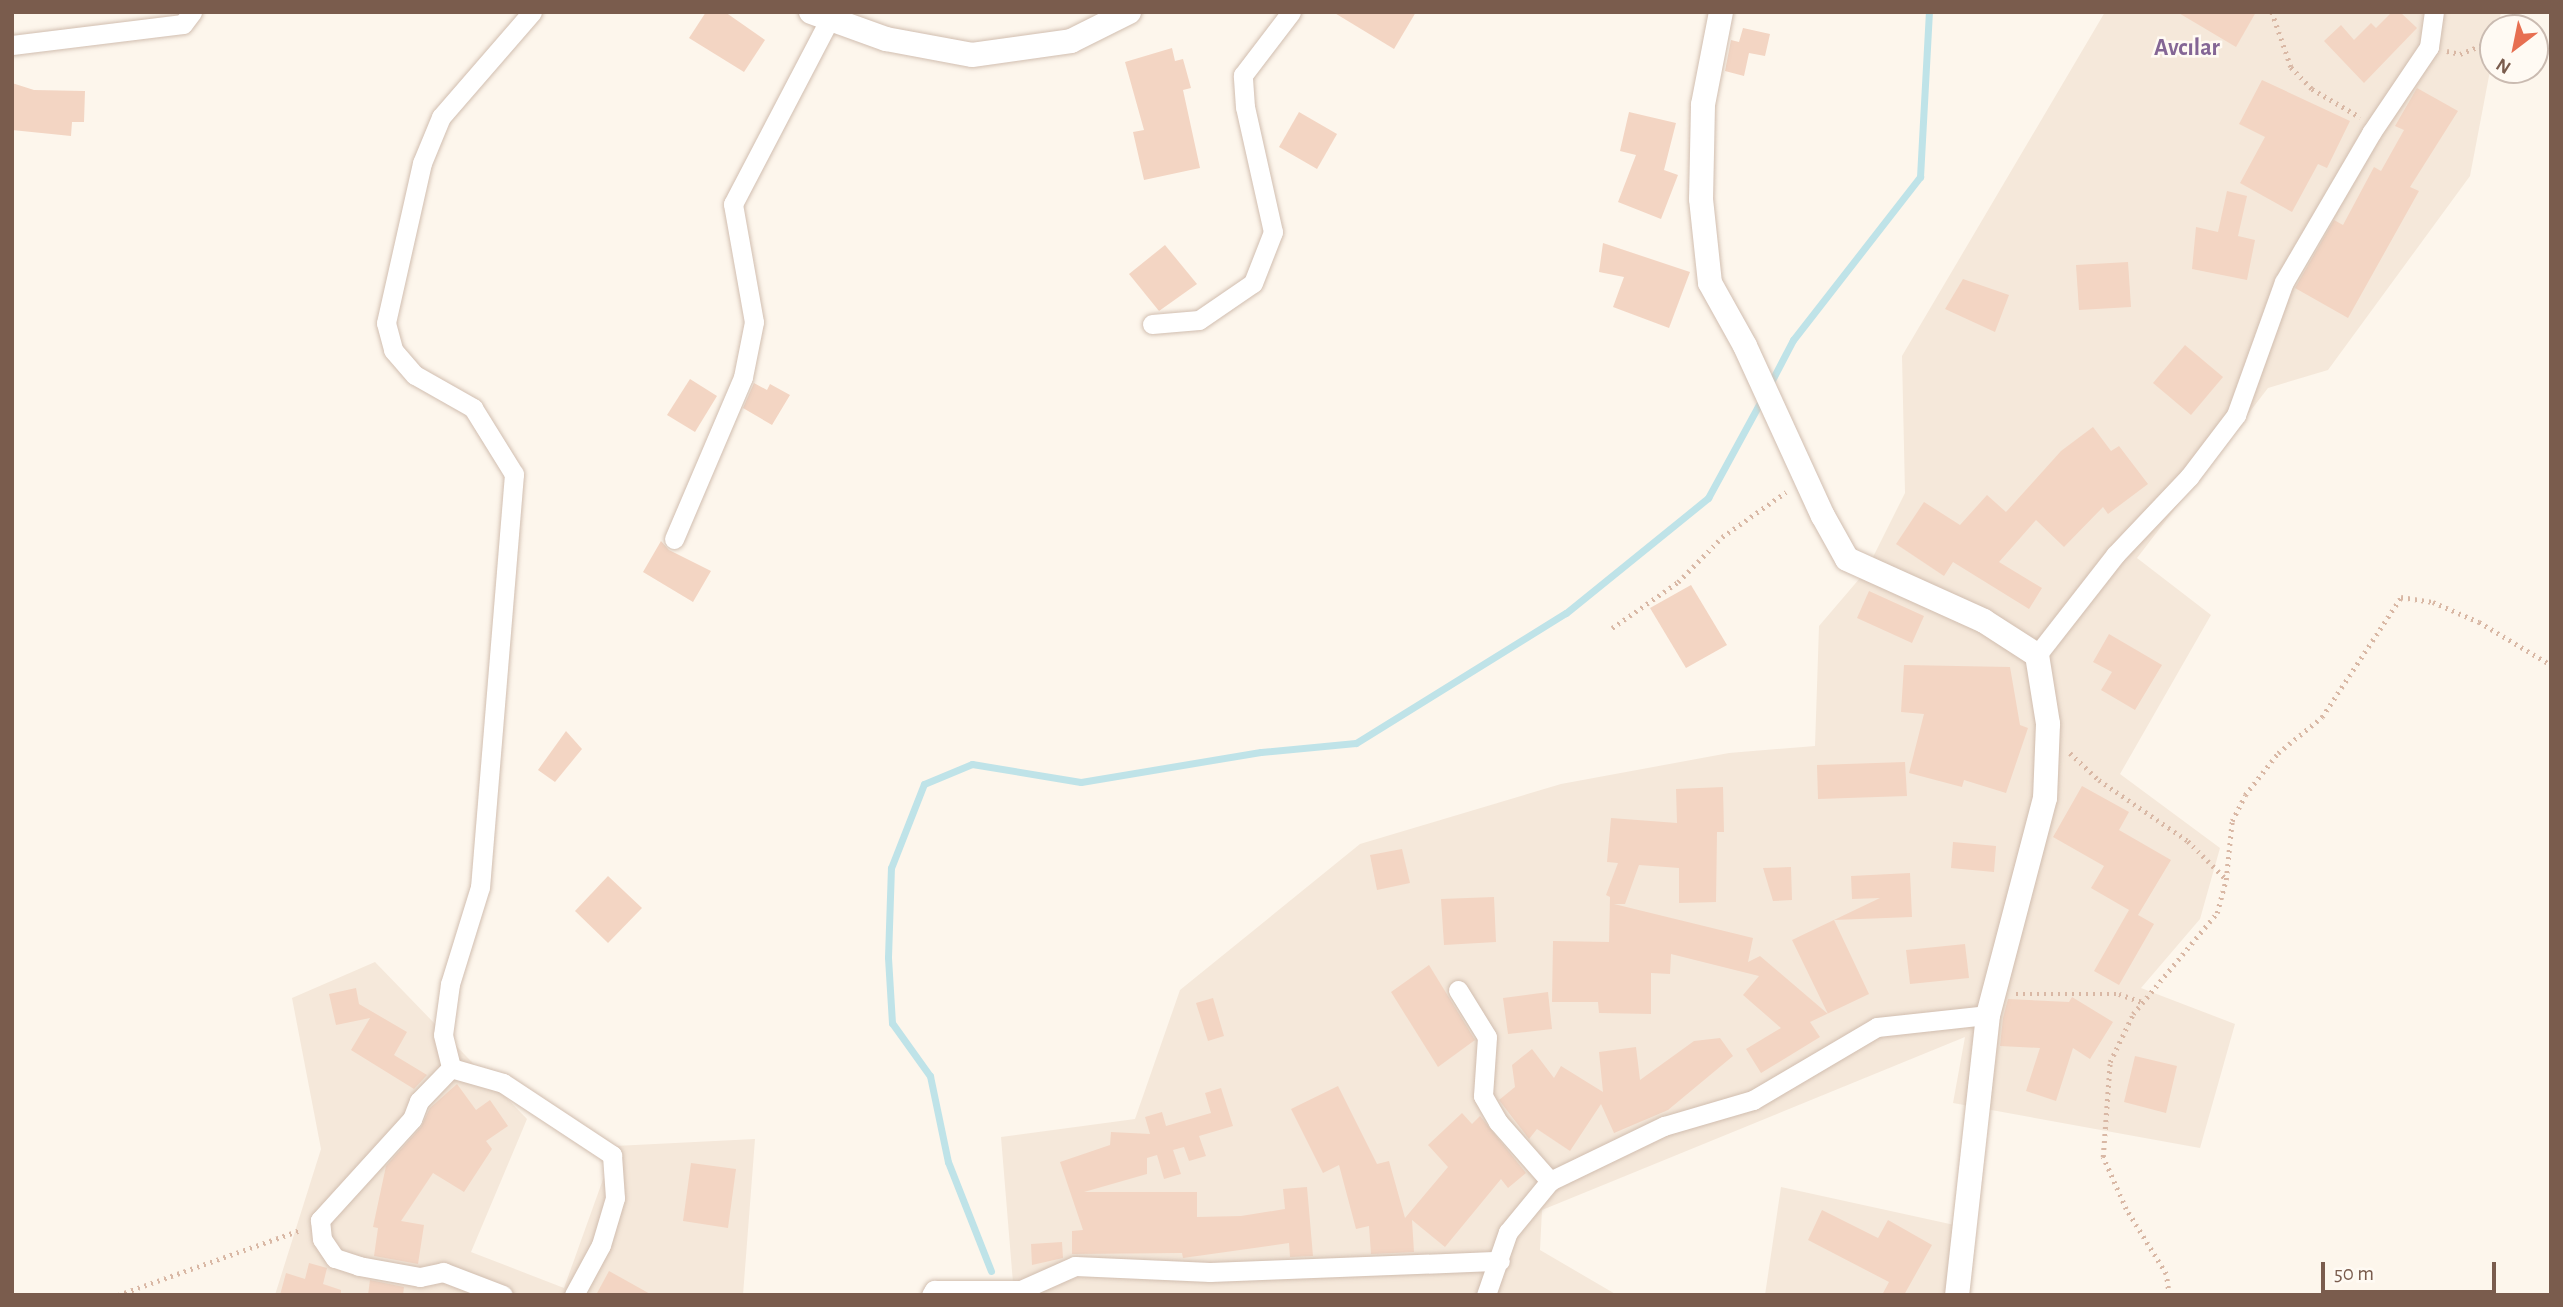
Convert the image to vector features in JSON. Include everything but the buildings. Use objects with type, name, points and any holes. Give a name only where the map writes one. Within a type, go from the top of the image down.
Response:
[{"type":"street","points":[[12,45],[183,24],[192,12]]},
{"type":"street","points":[[451,1068],[443,1035],[450,984],[480,887],[514,474],[472,408],[415,375],[393,350],[386,323],[422,163],[441,117],[532,12]]},
{"type":"street","points":[[674,539],[743,377],[754,322],[733,204],[820,16],[886,39],[972,55],[1071,41],[1129,12]]},
{"type":"street","points":[[1152,324],[1199,320],[1253,283],[1273,232],[1245,107],[1243,75],[1291,12]]},
{"type":"street","points":[[1721,12],[1703,105],[1701,199],[1710,283],[1745,346],[1847,559],[1866,571],[1984,621],[2037,655]]},
{"type":"street","points":[[1957,1295],[1991,1004],[2045,798],[2048,736],[2037,655],[2115,555],[2189,477],[2236,415],[2284,282],[2377,125],[2429,47],[2434,12]]},
{"type":"street","points":[[1458,990],[1487,1037],[1483,1096],[1498,1122],[1550,1181]]},
{"type":"street","points":[[1486,1295],[1508,1233],[1550,1181],[1664,1126],[1753,1100],[1877,1027],[1991,1004]]},
{"type":"street","points":[[451,1068],[419,1101],[412,1119],[320,1220],[322,1239],[335,1258],[420,1277],[443,1272],[503,1295]]},
{"type":"street","points":[[451,1068],[503,1083],[612,1155],[615,1198],[601,1245],[574,1295]]},
{"type":"street","points":[[931,1295],[934,1290],[1021,1290],[1075,1266],[1210,1272],[1500,1261]]},
{"type":"path","points":[[2272,12],[2291,67],[2321,95],[2377,125]]},
{"type":"path","points":[[2429,47],[2460,54],[2479,47]]},
{"type":"path","points":[[1612,628],[1678,582],[1723,537],[1807,477]]},
{"type":"path","points":[[2169,1295],[2166,1274],[2126,1209],[2103,1157],[2110,1062],[2141,1002],[2217,913],[2226,880],[2232,821],[2245,796],[2278,753],[2322,717],[2401,597],[2433,601],[2467,617],[2551,665]]},
{"type":"path","points":[[2048,736],[2099,780],[2188,841],[2226,880]]},
{"type":"path","points":[[1991,1004],[2119,994],[2141,1002]]},
{"type":"path","points":[[118,1295],[142,1283],[295,1234],[320,1220]]},
{"type":"shaded area","points":[[2105,12],[2501,12],[2479,14],[2479,84],[2487,84],[2470,176],[2328,370],[2268,388],[2137,558],[2211,615],[2120,774],[2220,848],[2200,919],[2141,988],[2235,1024],[2200,1148],[1953,1103],[1965,1037],[1542,1210],[1540,1250],[1617,1295],[1014,1295],[1001,1137],[1135,1119],[1180,990],[1360,844],[1561,784],[1729,753],[1815,746],[1819,626],[1866,571],[1905,493],[1902,356]]},
{"type":"shaded area","points":[[375,962],[527,1119],[471,1252],[564,1288],[615,1146],[755,1139],[743,1295],[275,1295],[321,1149],[292,998]]},
{"type":"shaded area","points":[[1781,1187],[1959,1226],[1967,1295],[1765,1295]]},
{"type":"waterway","points":[[1770,384],[1793,340],[1920,177],[1929,12]]},
{"type":"waterway","points":[[991,1271],[948,1162],[930,1076],[892,1023],[888,957],[891,868],[924,784],[972,764],[1081,782],[1261,752],[1356,743],[1566,613],[1708,498],[1763,397]]},
{"type":"district","name":"Avcılar","points":[[2187,49]]}]
